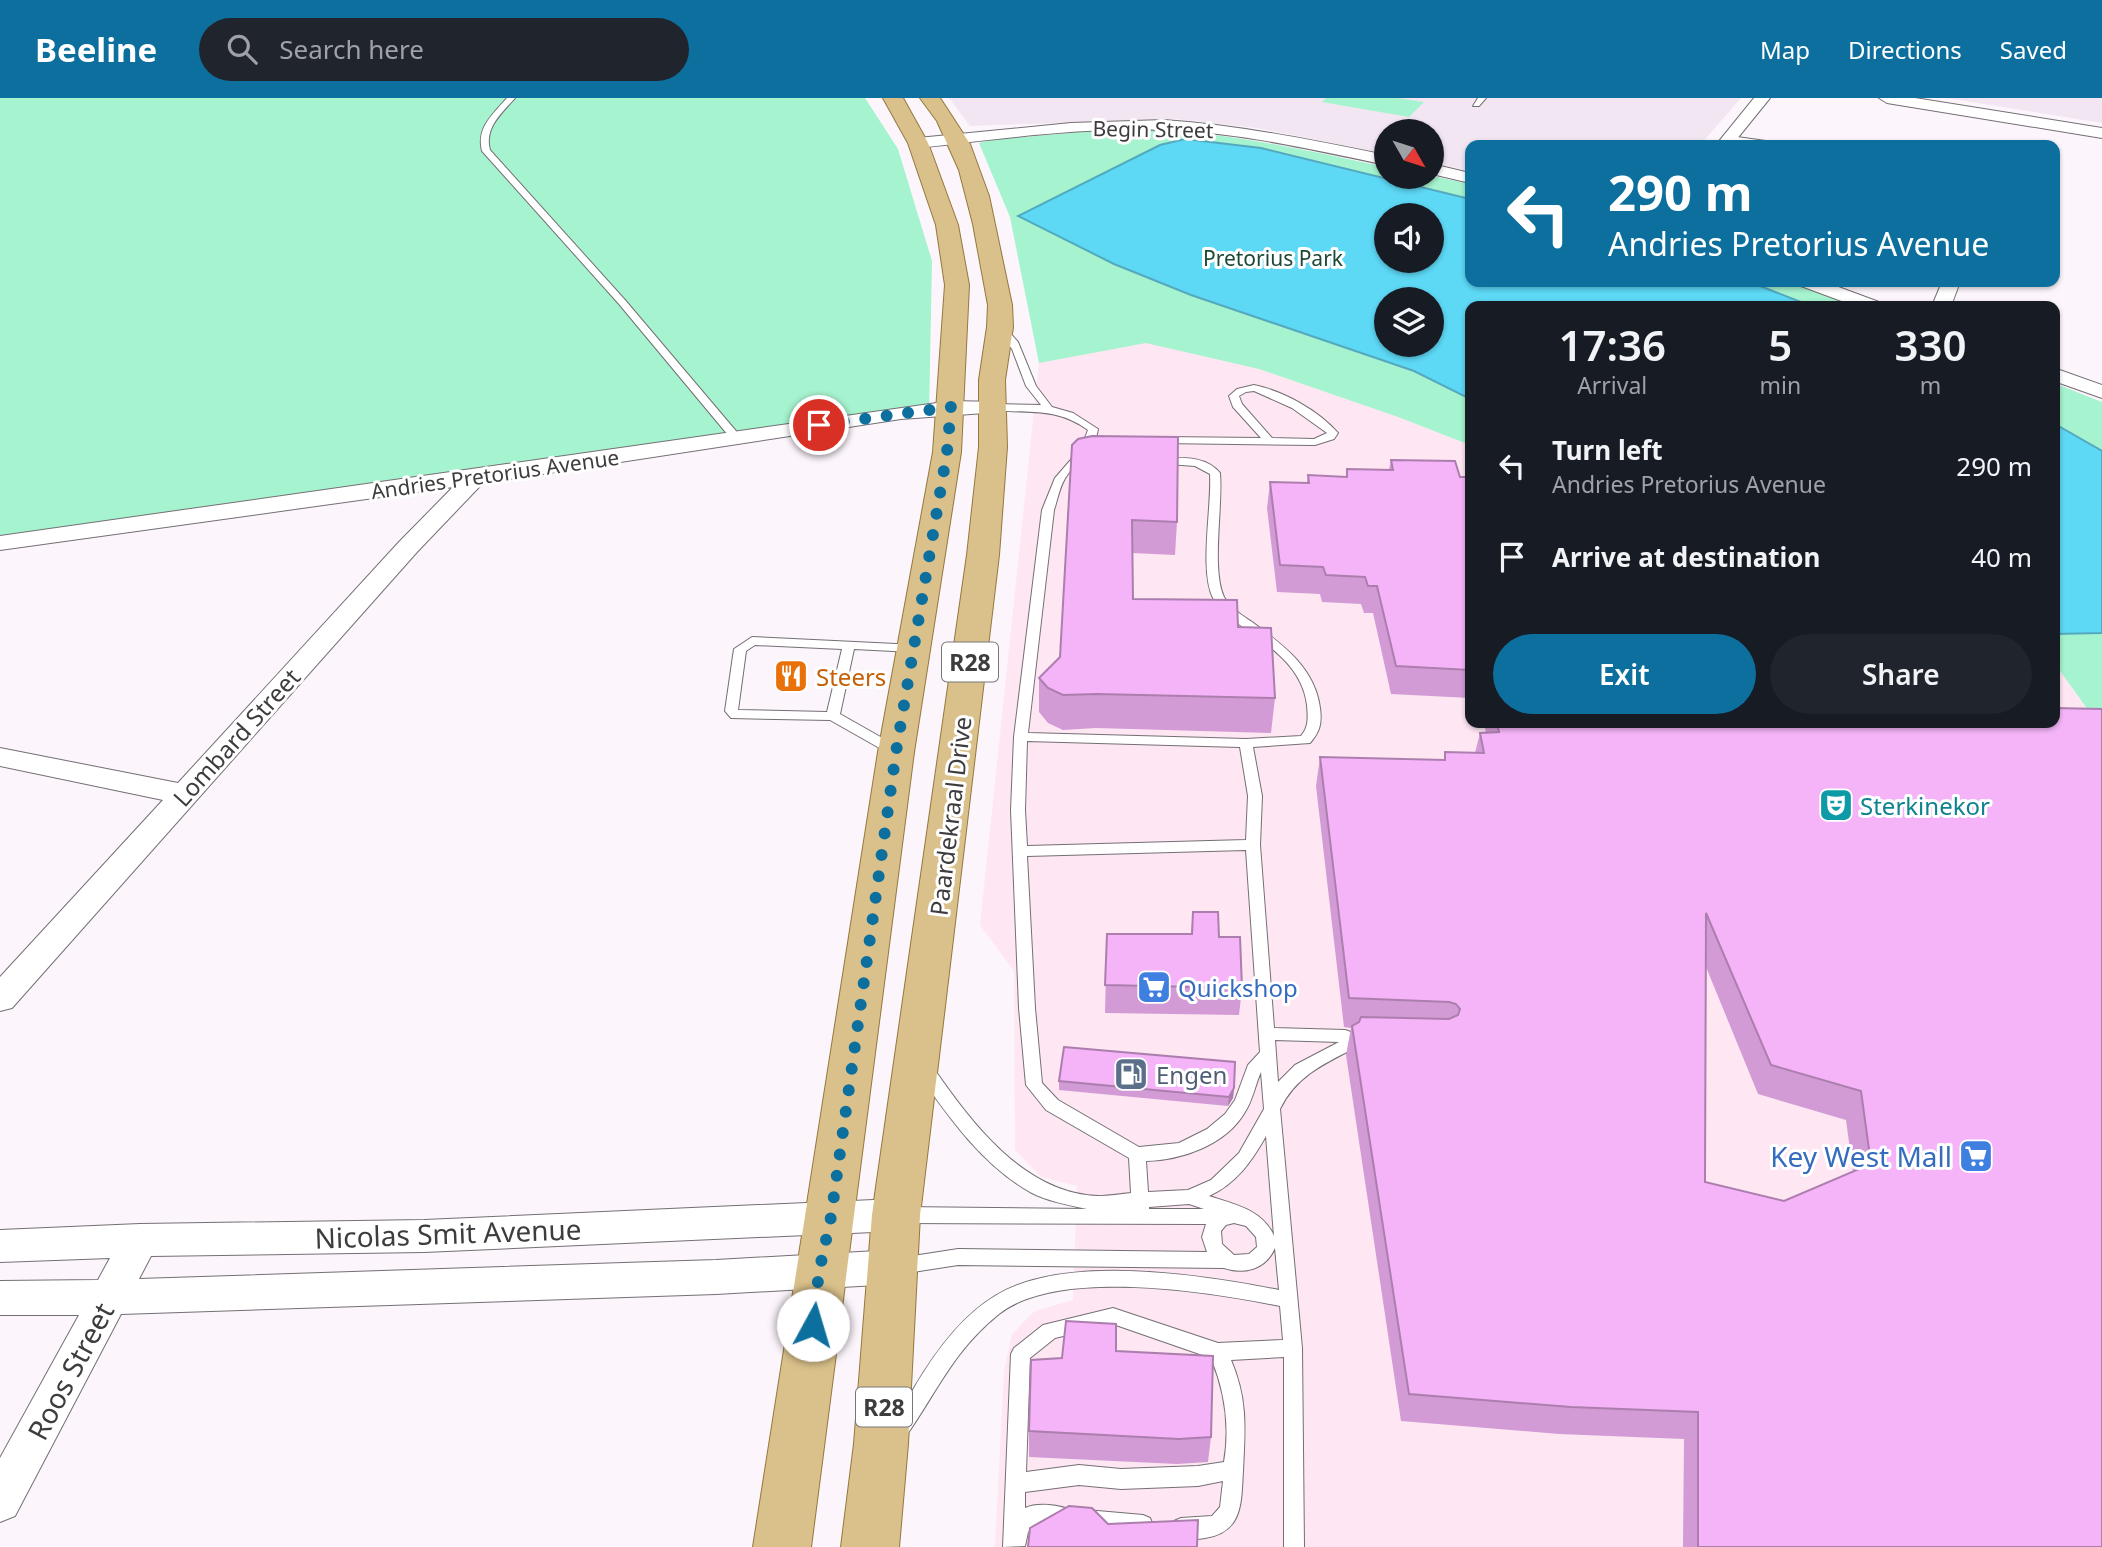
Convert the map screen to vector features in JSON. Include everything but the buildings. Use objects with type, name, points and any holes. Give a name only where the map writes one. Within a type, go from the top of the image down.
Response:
[{"type":"main road","name":"Paardekraal Drive","points":[[870,1547],[895,1267],[896,1215],[982,555],[993,447],[971,407],[947,225],[918,143],[893,98]]},
{"type":"main road","name":"Paardekraal Drive","points":[[782,1547],[796,1470],[819,1272],[831,1217],[896,752],[947,452],[971,407],[1000,327],[1000,305],[971,173],[959,139],[930,98]]},
{"type":"street","points":[[1729,140],[1762,98]]},
{"type":"street","points":[[1887,98],[1931,101],[2102,133]]},
{"type":"street","points":[[2010,136],[2017,119]]},
{"type":"street","name":"Begin Street","points":[[918,143],[1092,127],[1161,125],[1246,133],[1374,158]]},
{"type":"street","points":[[1444,173],[1465,177]]},
{"type":"street","points":[[1821,287],[1859,301]]},
{"type":"street","points":[[2060,376],[2102,392]]},
{"type":"street","name":"Andries Pretorius Avenue","points":[[0,543],[971,407]]},
{"type":"street","name":"Lombard Street","points":[[0,999],[408,547],[476,477]]},
{"type":"street","points":[[0,757],[183,794]]},
{"type":"street","name":"Nicolas Smit Avenue","points":[[0,1246],[140,1240],[424,1236],[896,1215]]},
{"type":"street","name":"Roos Street","points":[[0,1501],[140,1240]]},
{"type":"street","name":"Nicolas Smit Avenue","points":[[0,1298],[110,1297],[895,1267]]},
{"type":"lane","points":[[511,98],[487,126],[482,137],[486,151],[622,302],[737,439]]},
{"type":"lane","points":[[1000,327],[1021,352],[1031,386],[1048,408]]},
{"type":"lane","points":[[1152,440],[1315,442],[1330,437],[1333,433],[1320,422],[1261,389],[1236,393],[1234,396],[1237,405],[1268,440]]},
{"type":"lane","points":[[971,407],[1048,408],[1083,421],[1093,429],[1098,439],[1080,463],[1060,477],[1048,510],[1021,737],[1018,810],[1022,851],[1027,1009],[1034,1085],[1052,1105],[1137,1154],[1171,1152],[1190,1147],[1230,1120],[1242,1103],[1252,1070],[1257,1062],[1268,1054]]},
{"type":"lane","points":[[1021,737],[1246,743],[1298,742],[1312,734],[1315,726],[1314,699],[1307,678],[1277,646],[1231,612],[1218,596],[1215,565],[1215,473],[1209,466],[1198,463],[1145,460]]},
{"type":"lane","points":[[896,752],[833,716],[736,715],[731,711],[740,649],[752,640],[913,648]]},
{"type":"lane","points":[[833,716],[849,645]]},
{"type":"lane","points":[[1246,743],[1255,796],[1253,845],[1272,1109],[1275,1242],[1289,1300],[1293,1348],[1294,1547]]},
{"type":"lane","points":[[1022,851],[1253,845]]},
{"type":"lane","points":[[896,1215],[1141,1208],[1188,1197],[1217,1185],[1245,1158],[1279,1092],[1295,1072],[1345,1041],[1266,1034]]},
{"type":"lane","points":[[917,1058],[947,1101],[990,1152],[1037,1186],[1068,1198],[1097,1203],[1225,1217],[1243,1216],[1255,1220]]},
{"type":"lane","points":[[1137,1154],[1141,1208]]},
{"type":"lane","points":[[1188,1197],[1255,1220],[1275,1242]]},
{"type":"lane","points":[[1225,1217],[1215,1224],[1210,1240],[1219,1255],[1227,1261]]},
{"type":"lane","points":[[895,1267],[958,1257],[1242,1263],[1254,1261],[1275,1242]]},
{"type":"lane","points":[[881,1444],[900,1428],[948,1352],[977,1321],[1006,1298],[1041,1287],[1100,1279],[1218,1287],[1289,1300]]},
{"type":"lane","points":[[1015,1547],[1021,1354],[1050,1331],[1114,1316],[1218,1352],[1293,1348]]},
{"type":"lane","points":[[1015,1547],[1018,1528],[1032,1515],[1200,1530],[1217,1525],[1228,1517],[1233,1503],[1233,1471],[1238,1448],[1231,1386],[1218,1352]]},
{"type":"lane","points":[[1016,1483],[1079,1475],[1121,1479],[1198,1476],[1233,1471]]},
{"type":"shaded area","points":[[949,98],[1741,98],[1704,140],[1465,140],[1465,170],[1444,166],[1444,119],[1374,119],[1374,152],[1257,128],[1175,119],[970,126]]},
{"type":"shaded area","points":[[1946,98],[2102,98],[2102,123]]},
{"type":"shaded area","points":[[1146,342],[1259,369],[1465,443],[1465,728],[2060,728],[2060,671],[2092,717],[2102,1547],[995,1547],[1004,1371],[1012,1334],[1035,1311],[1073,1300],[1077,1186],[1041,1177],[1015,1150],[1014,971],[980,925],[1039,363]]},
{"type":"green space","points":[[0,98],[865,98],[898,149],[932,261],[929,415],[0,539]]},
{"type":"green space","points":[[1326,98],[1397,98],[1424,102],[1409,117],[1322,102]]},
{"type":"green space","name":"Pretorius Park","points":[[1124,128],[1190,132],[1256,141],[1374,164],[1374,189],[1444,189],[1444,179],[1465,183],[1465,287],[1807,287],[1845,301],[1465,301],[1465,443],[1259,369],[1146,343],[1039,363],[1010,217],[979,143]]},
{"type":"green space","points":[[2060,385],[2102,402],[2102,717],[2093,717],[2060,671]]},
{"type":"water","points":[[1185,139],[1261,148],[1374,176],[1374,189],[1429,189],[1465,198],[1465,287],[1763,287],[1798,301],[1465,301],[1465,396],[1414,371],[1191,295],[1114,264],[1018,216],[1160,145]]},
{"type":"water","points":[[2060,427],[2102,451],[2102,633],[2060,634]]},
{"type":"place","name":"Steers","points":[[791,676]]},
{"type":"place","name":"Sterkinekor","points":[[1836,805]]},
{"type":"place","name":"Quickshop","points":[[1154,987]]},
{"type":"place","name":"Engen","points":[[1131,1074]]},
{"type":"place","name":"Key West Mall","points":[[1976,1156]]},
{"type":"route","points":[[813,1325],[819,1272],[831,1217],[896,752],[947,452],[951,407],[819,425]]}]
